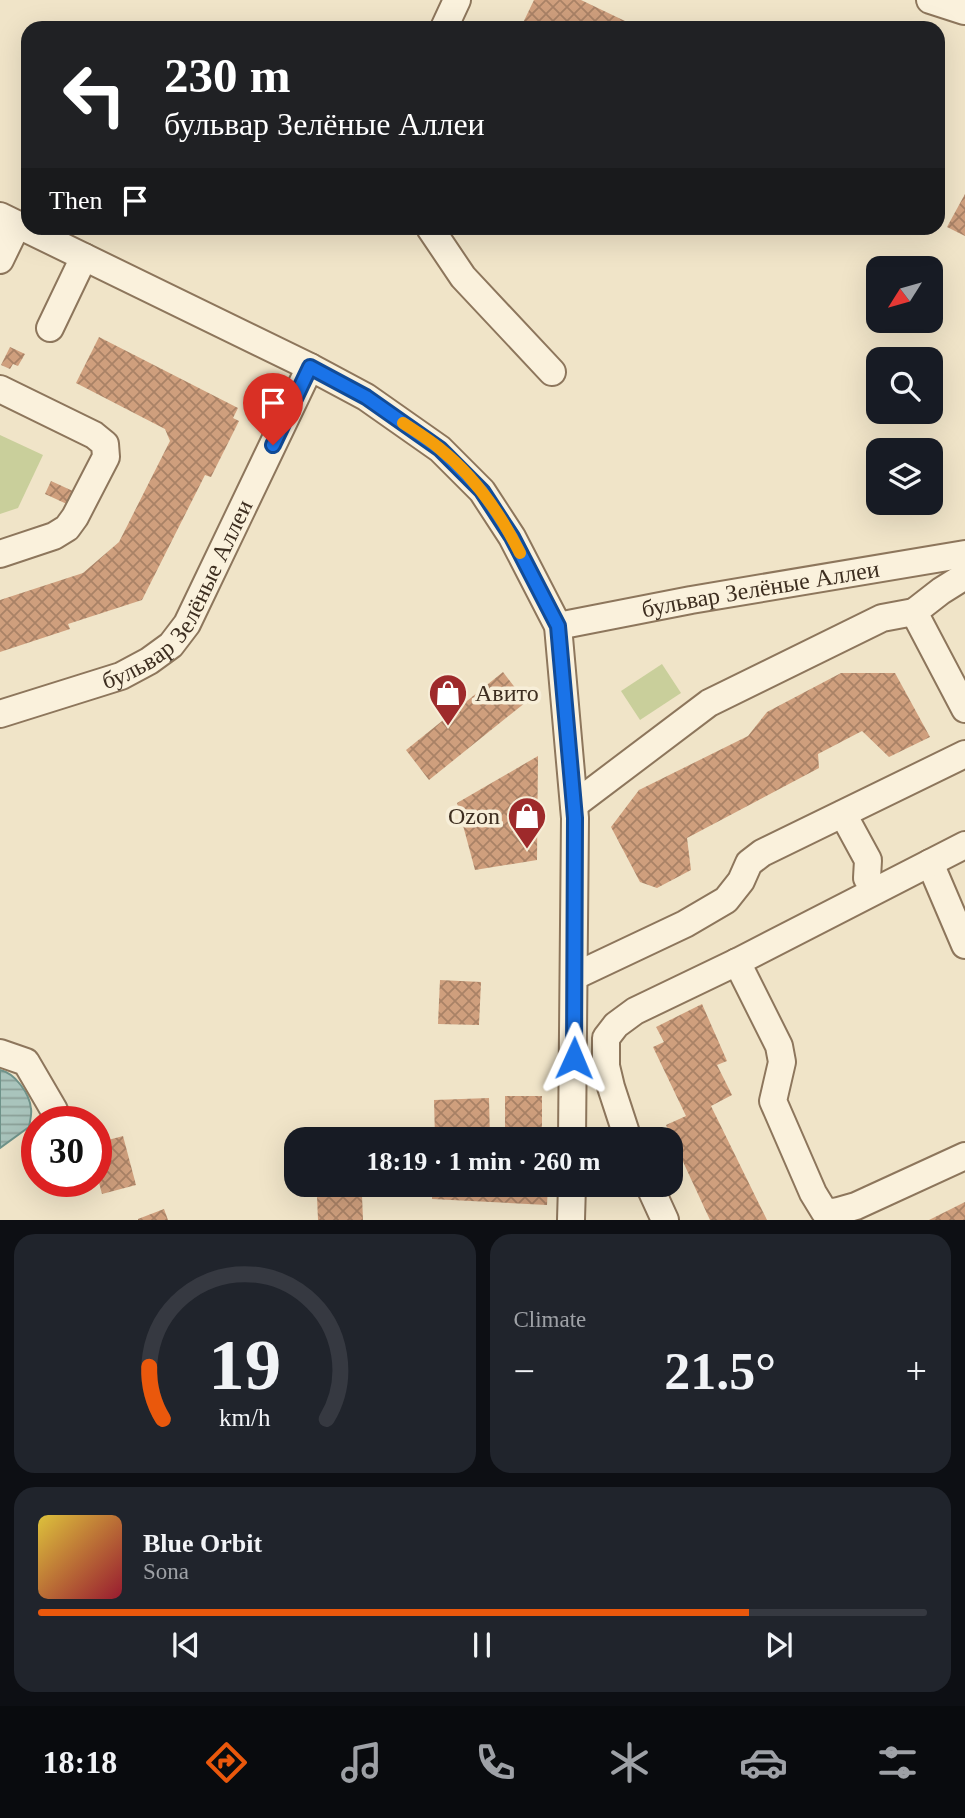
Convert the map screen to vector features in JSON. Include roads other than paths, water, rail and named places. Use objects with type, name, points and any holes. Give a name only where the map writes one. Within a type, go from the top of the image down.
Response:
[{"type":"street","points":[[447,21],[457,0]]},
{"type":"street","points":[[930,0],[964,10]]},
{"type":"street","points":[[0,260],[9,220]]},
{"type":"street","points":[[39,235],[366,397],[440,449],[482,491],[512,537],[558,626],[574,805],[572,1127]]},
{"type":"street","points":[[435,235],[463,277],[552,372]]},
{"type":"street","points":[[50,328],[84,257]]},
{"type":"street","name":"бульвар Зелёные Аллеи","points":[[0,714],[121,676],[171,645],[187,624],[310,367]]},
{"type":"street","points":[[0,389],[94,435],[104,444],[106,457],[67,528],[54,536],[0,554]]},
{"type":"street","name":"бульвар Зелёные Аллеи","points":[[558,626],[691,600],[965,554]]},
{"type":"street","points":[[574,805],[709,703],[881,618],[914,612],[965,576]]},
{"type":"street","points":[[914,612],[965,709]]},
{"type":"street","points":[[575,976],[685,924],[726,900],[741,881],[749,863],[762,853],[965,754]]},
{"type":"street","points":[[843,814],[868,860],[867,878]]},
{"type":"street","points":[[624,1127],[606,1066],[606,1038],[616,1025],[635,1011],[965,845]]},
{"type":"street","points":[[930,863],[965,945]]},
{"type":"street","points":[[737,962],[779,1046],[782,1062],[773,1101],[824,1211],[835,1212],[856,1206],[965,1156]]},
{"type":"street","points":[[0,1053],[26,1062],[52,1106]]},
{"type":"street","points":[[571,1220],[572,1197]]},
{"type":"street","points":[[654,1197],[665,1220]]},
{"type":"water","points":[[0,1070],[11,1075],[21,1085],[30,1106],[21,1106],[21,1133],[0,1148]]},
{"type":"place","name":"Авито","points":[[448,727]]},
{"type":"place","name":"Ozon","points":[[527,850]]}]
